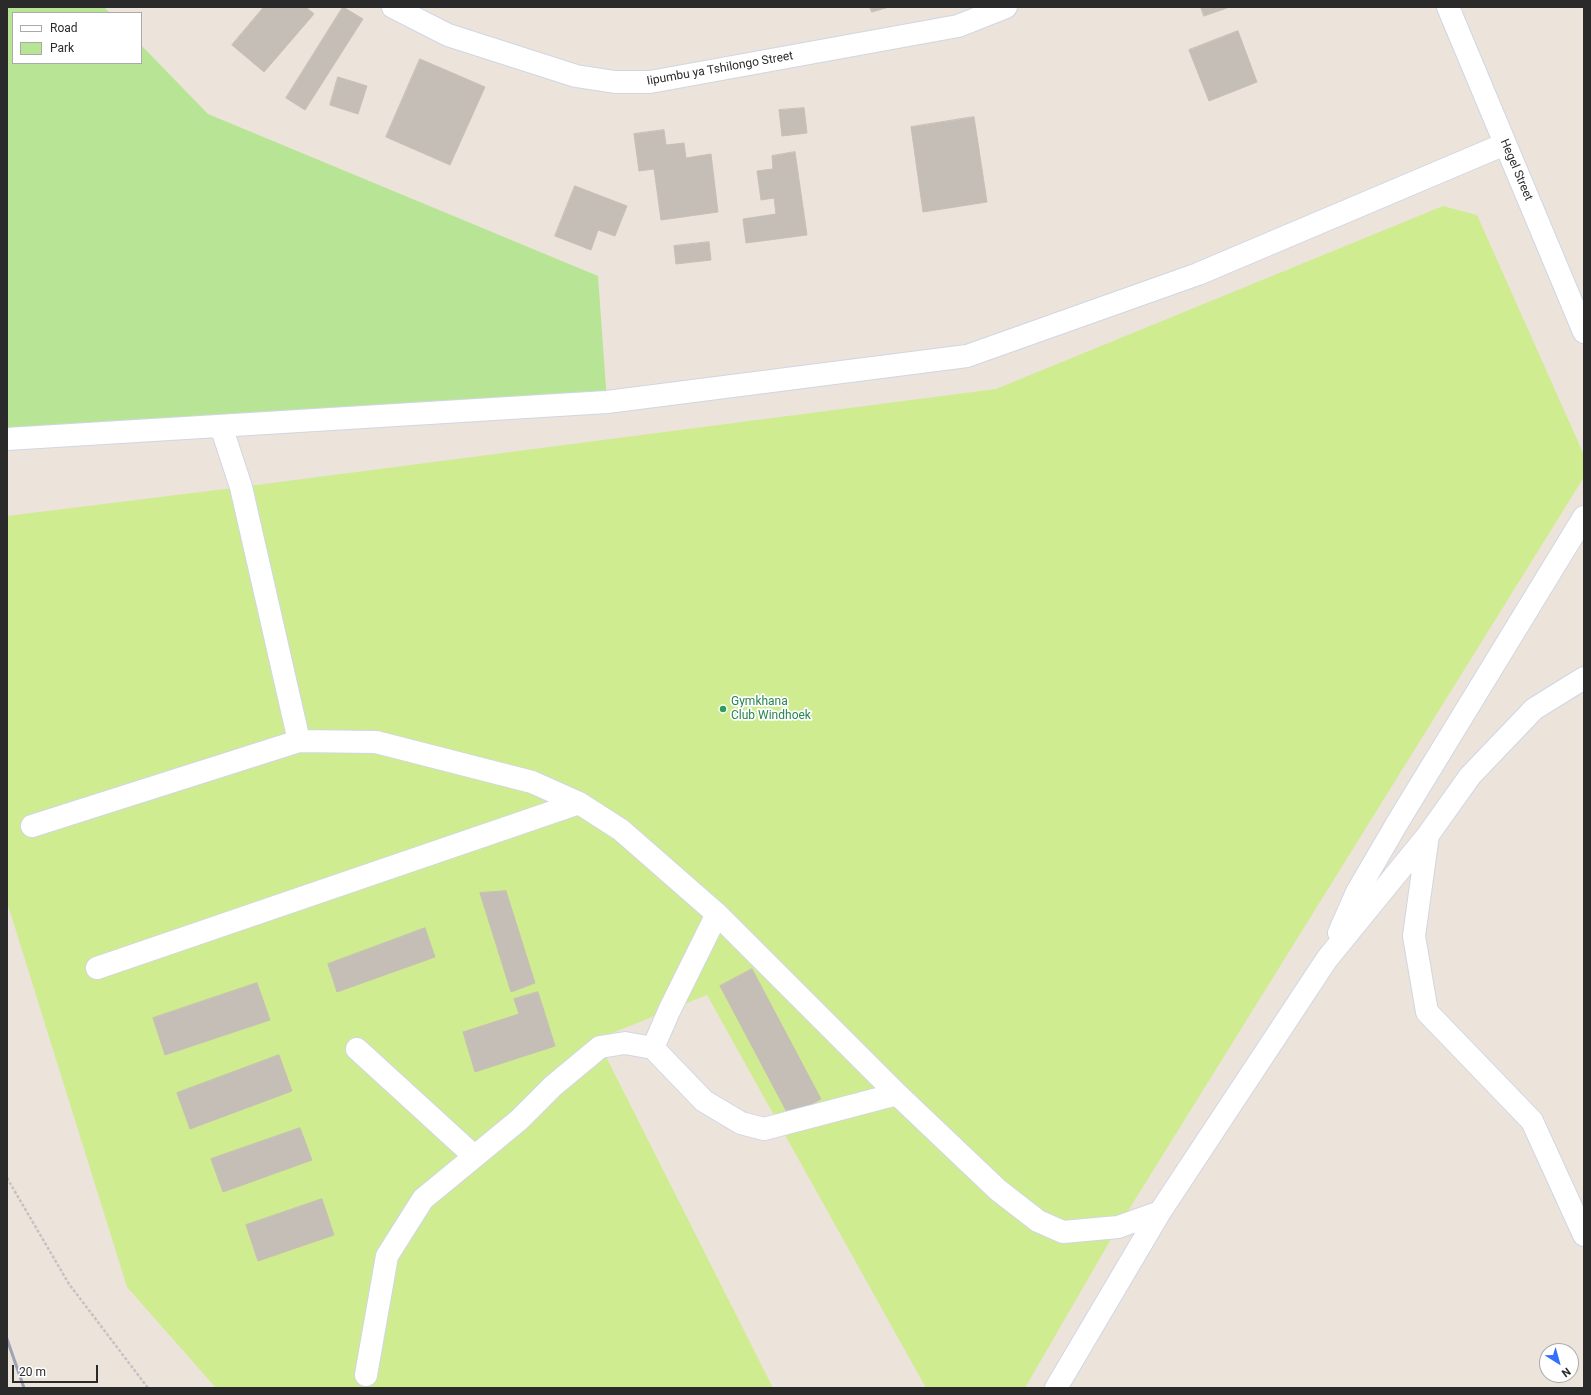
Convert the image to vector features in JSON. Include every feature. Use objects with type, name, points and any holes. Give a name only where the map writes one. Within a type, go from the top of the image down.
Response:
[{"type":"street","name":"Iipumbu ya Tshilongo Street","points":[[393,7],[448,35],[576,76],[615,82],[650,82],[958,26],[1006,7]]},
{"type":"street","name":"Hegel Street","points":[[1448,7],[1584,332]]},
{"type":"street","points":[[7,439],[607,402],[967,356],[1198,274],[1505,144]]},
{"type":"street","points":[[221,426],[241,487],[298,741]]},
{"type":"street","points":[[1327,959],[1364,879],[1584,517]]},
{"type":"street","points":[[1056,1388],[1160,1212],[1327,959],[1428,835],[1470,776],[1502,741],[1534,709],[1584,678]]},
{"type":"street","points":[[32,826],[298,741],[376,742],[532,782],[579,803],[621,830],[717,914],[897,1094],[998,1190],[1038,1221],[1064,1232],[1118,1227],[1160,1212]]},
{"type":"street","points":[[97,968],[579,803]]},
{"type":"street","points":[[1428,835],[1414,936],[1427,1012],[1532,1122],[1584,1235]]},
{"type":"street","points":[[653,1048],[668,1011],[717,914]]},
{"type":"street","points":[[366,1375],[387,1256],[423,1199],[519,1120],[553,1086],[600,1047],[625,1043],[653,1048],[704,1101],[741,1123],[764,1129],[897,1094]]},
{"type":"street","points":[[358,1049],[474,1156]]},
{"type":"path","points":[[7,1178],[69,1284],[148,1388]]},
{"type":"green space","points":[[7,7],[104,7],[109,12],[12,12],[12,64],[142,64],[142,46],[208,114],[598,276],[607,402],[7,439]]},
{"type":"green space","name":"Gymkhana Club Windhoek","points":[[1443,206],[1477,215],[1584,455],[1584,477],[1118,1227],[1025,1388],[926,1388],[707,995],[597,1039],[773,1388],[216,1388],[127,1287],[7,902],[7,516],[996,389]]},
{"type":"building","points":[[264,7],[306,7],[314,14],[264,72],[232,45]]},
{"type":"building","points":[[343,7],[363,19],[305,110],[286,98]]},
{"type":"building","points":[[870,7],[889,7],[872,12]]},
{"type":"building","points":[[1201,7],[1227,7],[1227,8],[1204,16]]},
{"type":"building","points":[[1238,31],[1257,82],[1209,101],[1189,50]]},
{"type":"building","points":[[420,59],[485,87],[450,165],[386,137]]},
{"type":"building","points":[[338,77],[367,86],[358,114],[330,105]]},
{"type":"building","points":[[804,108],[807,133],[782,136],[779,110]]},
{"type":"building","points":[[974,117],[987,202],[923,212],[911,127]]},
{"type":"building","points":[[664,130],[666,145],[684,143],[686,158],[711,154],[718,212],[661,220],[654,169],[639,171],[634,134]]},
{"type":"building","points":[[795,152],[807,235],[746,243],[743,219],[776,214],[774,198],[761,200],[757,171],[773,169],[772,156]]},
{"type":"building","points":[[575,186],[627,206],[615,236],[598,230],[591,250],[555,236]]},
{"type":"building","points":[[709,242],[711,260],[676,264],[674,246]]},
{"type":"building","points":[[506,891],[535,983],[511,992],[480,893]]},
{"type":"building","points":[[425,928],[435,957],[337,992],[328,964]]},
{"type":"building","points":[[752,969],[821,1099],[789,1116],[720,986]]},
{"type":"building","points":[[257,983],[270,1020],[165,1055],[153,1018]]},
{"type":"building","points":[[538,992],[555,1046],[475,1072],[463,1032],[519,1014],[514,999]]},
{"type":"building","points":[[279,1055],[292,1091],[190,1129],[177,1093]]},
{"type":"building","points":[[300,1128],[312,1160],[223,1192],[211,1159]]},
{"type":"building","points":[[322,1199],[334,1235],[258,1261],[246,1225]]},
{"type":"railway","points":[[7,1339],[24,1388]]},
{"type":"place","name":"Gymkhana Club Windhoek","points":[[723,709]]}]
